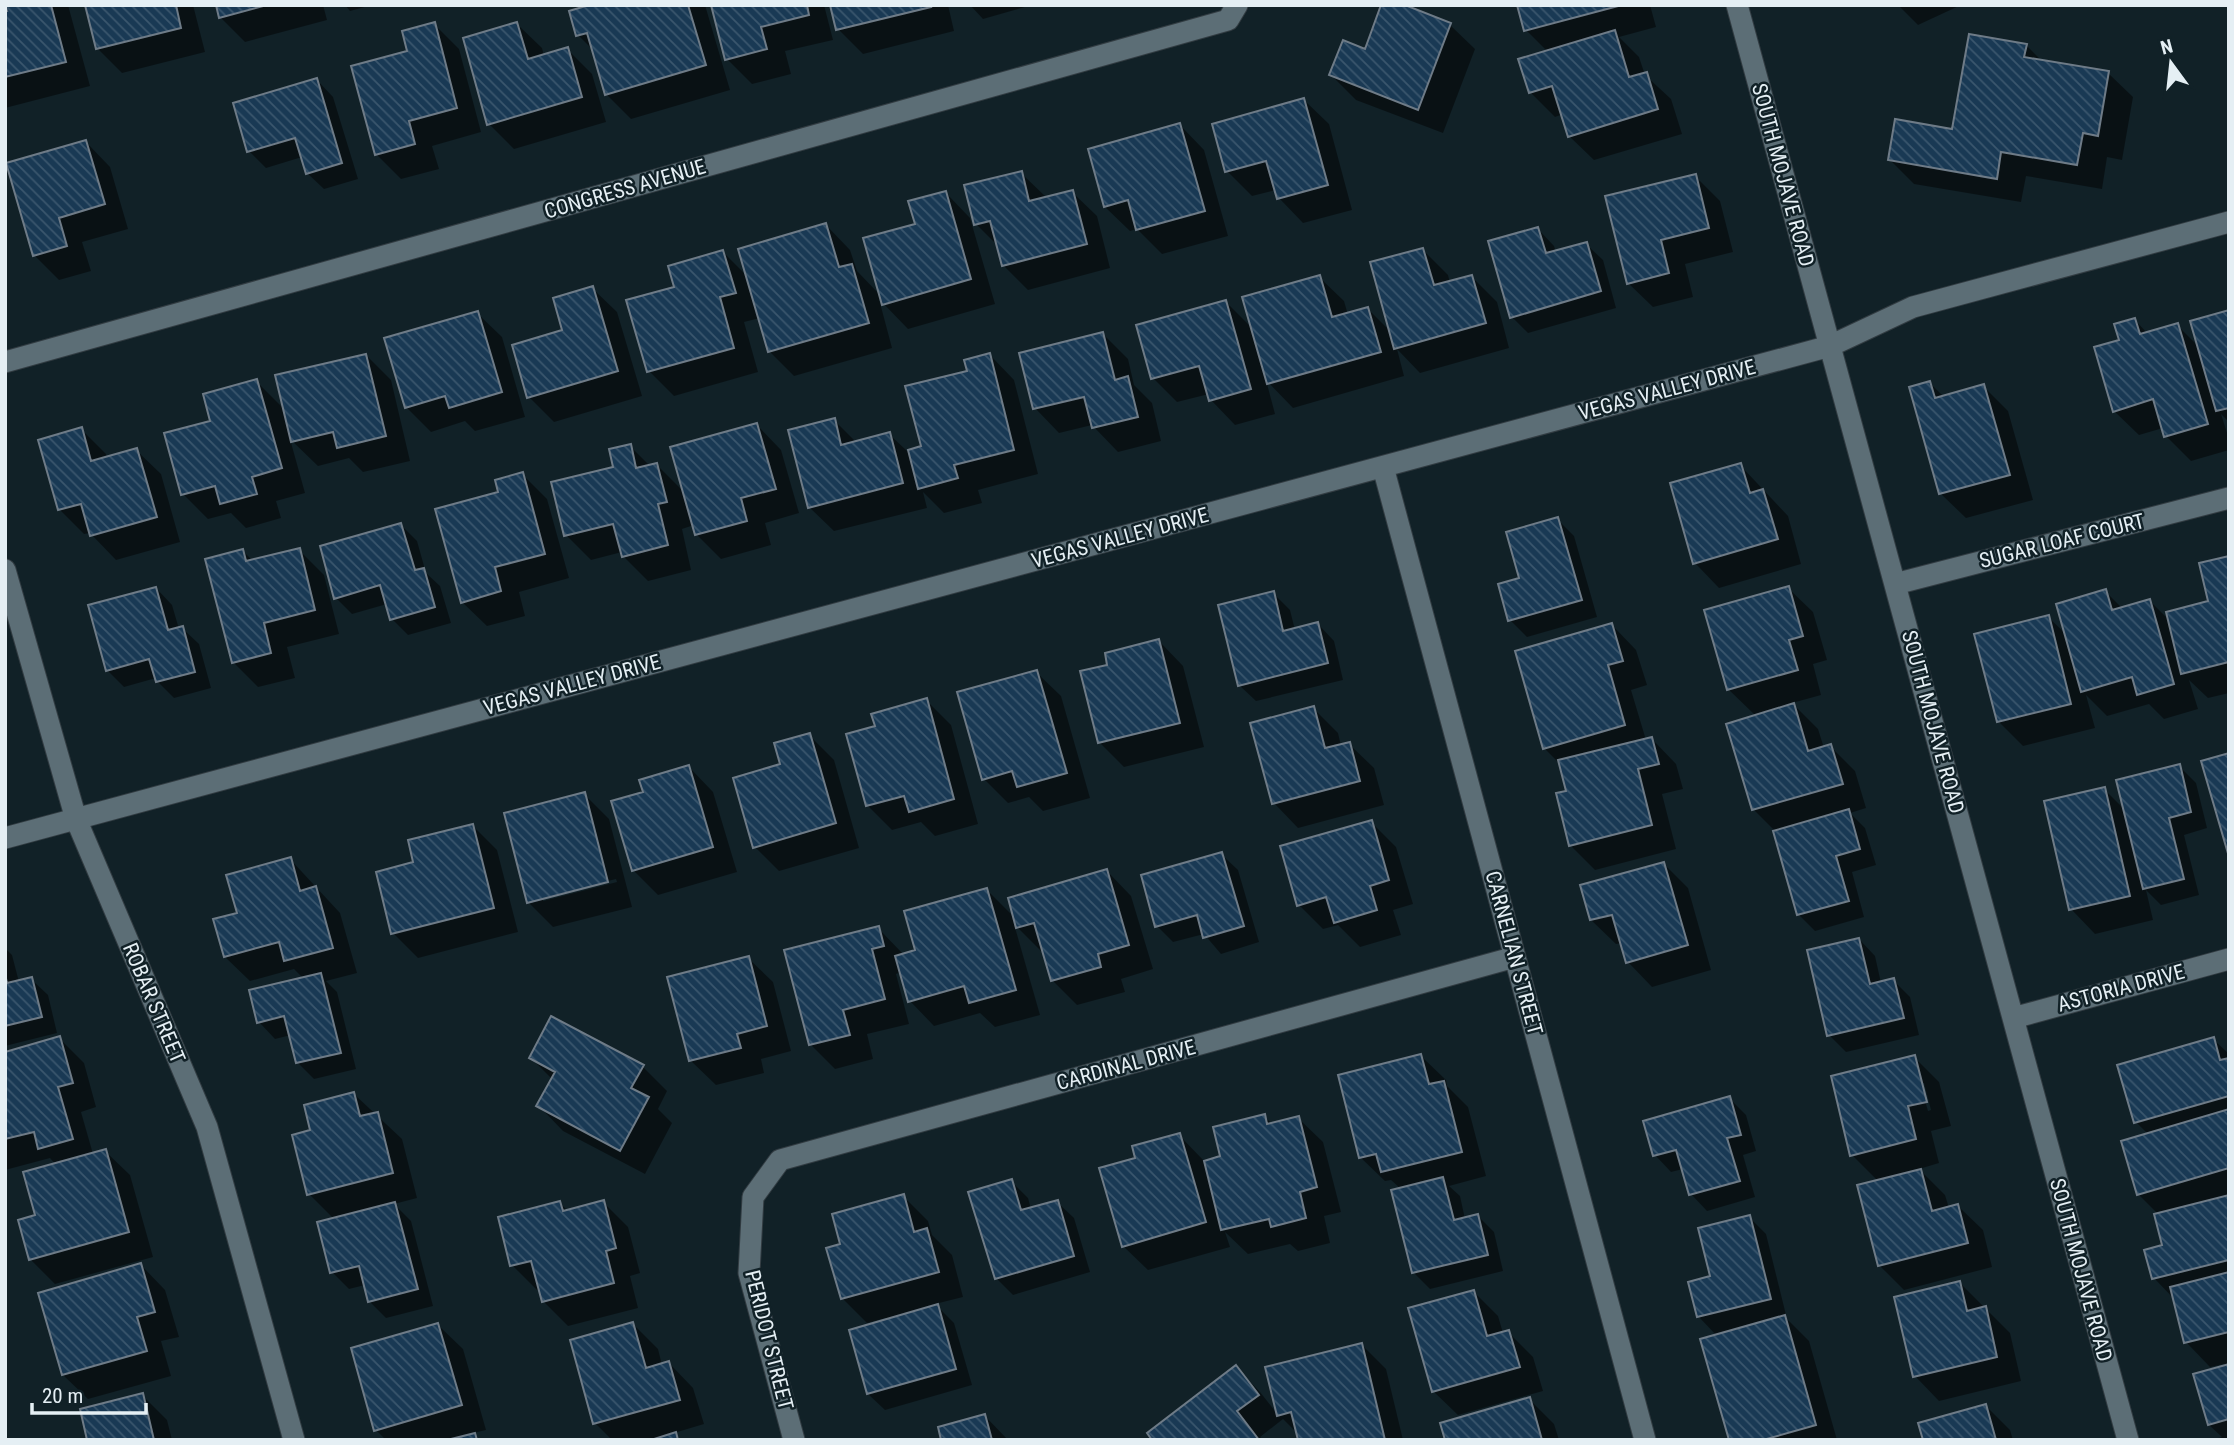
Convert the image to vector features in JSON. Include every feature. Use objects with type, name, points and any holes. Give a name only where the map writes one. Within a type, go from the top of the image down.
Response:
[{"type":"street","name":"CONGRESS AVENUE","points":[[5,362],[1228,20],[1237,5]]},
{"type":"street","name":"SOUTH MOJAVE ROAD","points":[[1737,5],[2128,1440]]},
{"type":"street","name":"VEGAS VALLEY DRIVE","points":[[5,838],[1830,346],[1913,307],[2229,222]]},
{"type":"street","name":"CARNELIAN STREET","points":[[1383,467],[1645,1440]]},
{"type":"street","name":"SUGAR LOAF COURT","points":[[1895,584],[2229,498]]},
{"type":"street","name":"ROBAR STREET","points":[[5,570],[76,819],[207,1127],[294,1440]]},
{"type":"street","name":"CARDINAL DRIVE","points":[[753,1197],[780,1160],[1515,957]]},
{"type":"street","name":"ASTORIA DRIVE","points":[[2013,1018],[2229,959]]},
{"type":"street","name":"PERIDOT STREET","points":[[753,1197],[749,1273],[794,1440]]},
{"type":"building","points":[[5,5],[51,5],[66,62],[5,77]]},
{"type":"building","points":[[85,5],[176,5],[181,28],[96,49]]},
{"type":"building","points":[[216,5],[267,5],[219,18]]},
{"type":"building","points":[[589,5],[688,5],[706,65],[605,95],[587,33],[576,36],[569,11]]},
{"type":"building","points":[[711,5],[807,5],[809,15],[761,27],[767,49],[725,60]]},
{"type":"building","points":[[830,5],[930,5],[931,7],[836,30]]},
{"type":"building","points":[[1381,5],[1405,5],[1451,23],[1418,110],[1329,75],[1343,40],[1365,49]]},
{"type":"building","points":[[1517,5],[1622,5],[1524,31]]},
{"type":"building","points":[[435,22],[457,108],[409,121],[415,144],[375,155],[351,66],[407,51],[402,31]]},
{"type":"building","points":[[517,22],[528,59],[568,47],[582,97],[487,125],[463,38]]},
{"type":"building","points":[[1615,30],[1629,77],[1647,72],[1658,109],[1568,137],[1552,86],[1529,93],[1518,59]]},
{"type":"building","points":[[1969,34],[2027,44],[2024,57],[2109,71],[2098,136],[2083,133],[2077,165],[2001,152],[1997,179],[1888,160],[1895,119],[1952,129]]},
{"type":"building","points":[[317,78],[342,163],[306,174],[295,138],[247,152],[233,103]]},
{"type":"building","points":[[1304,98],[1328,185],[1277,199],[1266,161],[1225,172],[1212,124]]},
{"type":"building","points":[[1180,123],[1205,211],[1136,230],[1128,200],[1104,207],[1088,149]]},
{"type":"building","points":[[86,140],[105,204],[59,218],[67,246],[33,256],[6,163]]},
{"type":"building","points":[[1022,171],[1029,201],[1073,190],[1087,244],[1002,266],[990,221],[974,225],[964,185]]},
{"type":"building","points":[[1696,174],[1709,228],[1661,240],[1669,273],[1627,284],[1605,196]]},
{"type":"building","points":[[946,191],[971,279],[882,305],[863,238],[915,224],[908,201]]},
{"type":"building","points":[[826,223],[839,267],[852,264],[869,323],[768,352],[738,249]]},
{"type":"building","points":[[1538,227],[1546,253],[1587,242],[1601,291],[1510,318],[1488,241]]},
{"type":"building","points":[[1423,248],[1434,285],[1472,275],[1486,323],[1394,349],[1370,262]]},
{"type":"building","points":[[723,250],[736,293],[720,297],[734,348],[647,372],[626,300],[674,287],[668,266]]},
{"type":"building","points":[[1320,275],[1332,317],[1368,307],[1381,352],[1267,384],[1242,297]]},
{"type":"building","points":[[593,286],[618,371],[527,398],[512,345],[562,330],[553,298]]},
{"type":"building","points":[[1226,300],[1251,389],[1209,401],[1199,366],[1151,379],[1136,325]]},
{"type":"building","points":[[2229,310],[2229,408],[2216,411],[2190,321]]},
{"type":"building","points":[[478,311],[502,392],[449,408],[445,396],[405,408],[384,338]]},
{"type":"building","points":[[2135,318],[2140,334],[2178,323],[2208,424],[2164,437],[2153,399],[2113,412],[2094,347],[2119,340],[2114,324]]},
{"type":"building","points":[[1103,332],[1115,380],[1128,376],[1138,417],[1092,428],[1084,397],[1033,409],[1019,353]]},
{"type":"building","points":[[990,353],[1014,450],[954,465],[958,478],[918,489],[908,450],[921,446],[905,386],[967,371],[964,360]]},
{"type":"building","points":[[366,354],[386,436],[337,448],[333,432],[291,442],[275,375]]},
{"type":"building","points":[[257,379],[282,468],[252,477],[257,494],[220,504],[215,486],[181,495],[164,433],[210,421],[203,394]]},
{"type":"building","points":[[1930,381],[1935,398],[1984,384],[2010,475],[1939,494],[1909,387]]},
{"type":"building","points":[[835,418],[841,445],[890,432],[903,483],[808,508],[788,430]]},
{"type":"building","points":[[757,423],[776,489],[741,498],[747,521],[695,535],[670,447]]},
{"type":"building","points":[[82,427],[91,461],[137,448],[157,517],[90,536],[81,504],[58,510],[38,440]]},
{"type":"building","points":[[631,444],[636,468],[657,463],[667,502],[658,504],[668,545],[622,557],[613,524],[564,536],[551,482],[613,467],[609,449]]},
{"type":"building","points":[[1741,463],[1750,493],[1763,489],[1778,539],[1693,564],[1670,483]]},
{"type":"building","points":[[523,472],[545,554],[495,567],[501,591],[461,603],[435,509],[498,492],[495,480]]},
{"type":"building","points":[[1558,517],[1582,600],[1508,621],[1498,584],[1519,578],[1506,532]]},
{"type":"building","points":[[401,523],[415,570],[424,568],[435,607],[390,620],[380,585],[334,599],[320,546]]},
{"type":"building","points":[[300,548],[315,610],[264,623],[271,653],[232,663],[205,559],[243,549],[246,561]]},
{"type":"building","points":[[2229,556],[2229,662],[2181,674],[2166,612],[2208,601],[2199,563]]},
{"type":"building","points":[[1789,586],[1803,636],[1789,640],[1798,670],[1727,690],[1704,610]]},
{"type":"building","points":[[156,587],[168,630],[183,626],[195,672],[156,682],[149,659],[106,671],[88,605]]},
{"type":"building","points":[[2106,589],[2112,610],[2150,599],[2174,684],[2137,695],[2132,677],[2081,692],[2056,604]]},
{"type":"building","points":[[1274,591],[1283,631],[1318,622],[1328,663],[1238,686],[1218,605]]},
{"type":"building","points":[[2049,615],[2071,704],[1997,722],[1974,634]]},
{"type":"building","points":[[1612,623],[1623,661],[1608,665],[1625,725],[1543,749],[1515,651]]},
{"type":"building","points":[[1159,639],[1180,723],[1098,743],[1080,671],[1107,665],[1105,653]]},
{"type":"building","points":[[1037,670],[1067,773],[1017,787],[1012,771],[982,780],[957,692]]},
{"type":"building","points":[[927,698],[954,799],[909,812],[904,796],[866,806],[846,734],[875,726],[871,714]]},
{"type":"building","points":[[1794,703],[1808,751],[1831,744],[1843,784],[1752,810],[1726,724]]},
{"type":"building","points":[[1314,706],[1325,748],[1350,742],[1360,781],[1272,804],[1250,723]]},
{"type":"building","points":[[810,733],[836,823],[753,848],[733,778],[780,764],[774,743]]},
{"type":"building","points":[[1652,737],[1659,764],[1638,769],[1652,825],[1569,846],[1556,793],[1566,791],[1558,760]]},
{"type":"building","points":[[2229,753],[2229,857],[2201,761]]},
{"type":"building","points":[[2180,764],[2191,812],[2169,818],[2184,879],[2143,889],[2116,780]]},
{"type":"building","points":[[689,765],[713,847],[632,871],[611,801],[643,792],[639,780]]},
{"type":"building","points":[[2105,787],[2130,896],[2069,910],[2044,801]]},
{"type":"building","points":[[585,792],[608,882],[527,903],[504,813]]},
{"type":"building","points":[[1849,809],[1860,849],[1836,856],[1849,901],[1797,915],[1773,831]]},
{"type":"building","points":[[1372,820],[1389,880],[1370,886],[1377,910],[1334,923],[1326,897],[1297,906],[1280,846]]},
{"type":"building","points":[[473,824],[494,908],[391,934],[376,872],[413,862],[408,840]]},
{"type":"building","points":[[1222,852],[1244,926],[1203,938],[1197,915],[1155,927],[1141,875]]},
{"type":"building","points":[[291,857],[300,891],[316,886],[333,948],[284,961],[279,942],[224,957],[213,919],[237,913],[226,875]]},
{"type":"building","points":[[1664,862],[1688,945],[1626,963],[1612,915],[1590,920],[1580,885]]},
{"type":"building","points":[[1107,869],[1129,945],[1098,954],[1101,967],[1051,981],[1034,923],[1016,928],[1008,898]]},
{"type":"building","points":[[987,888],[1016,990],[969,1003],[964,986],[908,1002],[895,956],[915,950],[904,911]]},
{"type":"building","points":[[879,926],[884,946],[872,949],[885,999],[843,1010],[850,1035],[809,1045],[784,950]]},
{"type":"building","points":[[1859,938],[1870,984],[1894,978],[1904,1018],[1827,1036],[1807,950]]},
{"type":"building","points":[[749,956],[767,1026],[737,1034],[741,1048],[689,1061],[667,977]]},
{"type":"building","points":[[321,973],[341,1053],[296,1063],[284,1016],[257,1023],[249,990]]},
{"type":"building","points":[[5,974],[7,983],[32,977],[42,1017],[5,1026]]},
{"type":"building","points":[[551,1016],[644,1065],[631,1088],[649,1097],[620,1151],[536,1106],[555,1072],[529,1058]]},
{"type":"building","points":[[60,1036],[73,1083],[58,1087],[73,1139],[38,1149],[34,1132],[5,1139],[5,1052]]},
{"type":"building","points":[[2214,1037],[2220,1060],[2229,1058],[2229,1096],[2134,1123],[2117,1065]]},
{"type":"building","points":[[1421,1054],[1429,1084],[1444,1081],[1462,1152],[1381,1172],[1376,1154],[1359,1158],[1338,1075]]},
{"type":"building","points":[[1915,1055],[1927,1102],[1908,1106],[1916,1139],[1850,1156],[1831,1076]]},
{"type":"building","points":[[354,1092],[360,1116],[378,1112],[393,1173],[307,1195],[292,1135],[310,1130],[304,1105]]},
{"type":"building","points":[[1730,1096],[1741,1135],[1727,1138],[1740,1181],[1689,1195],[1676,1150],[1653,1156],[1643,1121]]},
{"type":"building","points":[[2229,1109],[2229,1168],[2137,1195],[2121,1141]]},
{"type":"building","points":[[1265,1114],[1267,1124],[1299,1116],[1317,1187],[1300,1192],[1306,1218],[1271,1227],[1269,1219],[1221,1230],[1204,1161],[1220,1156],[1213,1127]]},
{"type":"building","points":[[1180,1133],[1206,1222],[1122,1247],[1099,1168],[1135,1158],[1132,1146]]},
{"type":"building","points":[[106,1149],[129,1232],[29,1260],[18,1220],[35,1215],[23,1172]]},
{"type":"building","points":[[1921,1169],[1932,1211],[1958,1204],[1968,1243],[1878,1266],[1857,1185]]},
{"type":"building","points":[[1443,1177],[1454,1220],[1478,1214],[1488,1255],[1412,1273],[1391,1190]]},
{"type":"building","points":[[1012,1179],[1021,1210],[1058,1200],[1074,1256],[995,1279],[968,1192]]},
{"type":"building","points":[[904,1194],[914,1232],[927,1228],[939,1272],[841,1299],[826,1248],[840,1244],[832,1214]]},
{"type":"building","points":[[2229,1195],[2229,1260],[2152,1279],[2144,1250],[2162,1245],[2154,1214]]},
{"type":"building","points":[[604,1200],[616,1248],[606,1251],[614,1283],[542,1302],[531,1261],[510,1266],[498,1217],[560,1201],[563,1211]]},
{"type":"building","points":[[395,1202],[418,1289],[368,1302],[359,1266],[330,1273],[317,1222]]},
{"type":"building","points":[[1750,1215],[1771,1299],[1697,1317],[1688,1282],[1710,1276],[1698,1228]]},
{"type":"building","points":[[141,1263],[155,1312],[137,1317],[147,1351],[62,1375],[38,1293]]},
{"type":"building","points":[[2229,1272],[2229,1332],[2184,1343],[2170,1287]]},
{"type":"building","points":[[1960,1281],[1967,1311],[1986,1306],[1997,1357],[1913,1377],[1894,1297]]},
{"type":"building","points":[[1474,1290],[1487,1336],[1509,1330],[1520,1367],[1432,1392],[1408,1308]]},
{"type":"building","points":[[938,1304],[956,1369],[867,1394],[849,1330]]},
{"type":"building","points":[[1785,1315],[1816,1425],[1763,1440],[1729,1440],[1700,1339]]},
{"type":"building","points":[[633,1322],[646,1368],[669,1361],[680,1400],[593,1424],[570,1340]]},
{"type":"building","points":[[438,1323],[462,1405],[374,1431],[351,1348]]},
{"type":"building","points":[[1362,1343],[1385,1440],[1298,1440],[1291,1412],[1277,1416],[1265,1367]]},
{"type":"building","points":[[2229,1364],[2229,1419],[2208,1425],[2193,1374]]},
{"type":"building","points":[[1236,1365],[1259,1395],[1237,1411],[1259,1440],[1152,1440],[1147,1433]]},
{"type":"building","points":[[143,1393],[154,1440],[87,1440],[80,1409]]},
{"type":"building","points":[[1530,1397],[1542,1440],[1445,1440],[1440,1423]]},
{"type":"building","points":[[1986,1404],[1996,1440],[1923,1440],[1918,1423]]},
{"type":"building","points":[[985,1414],[992,1440],[941,1440],[938,1427]]},
{"type":"building","points":[[676,1432],[678,1440],[651,1440]]},
{"type":"building","points":[[475,1433],[477,1440],[447,1440]]}]
